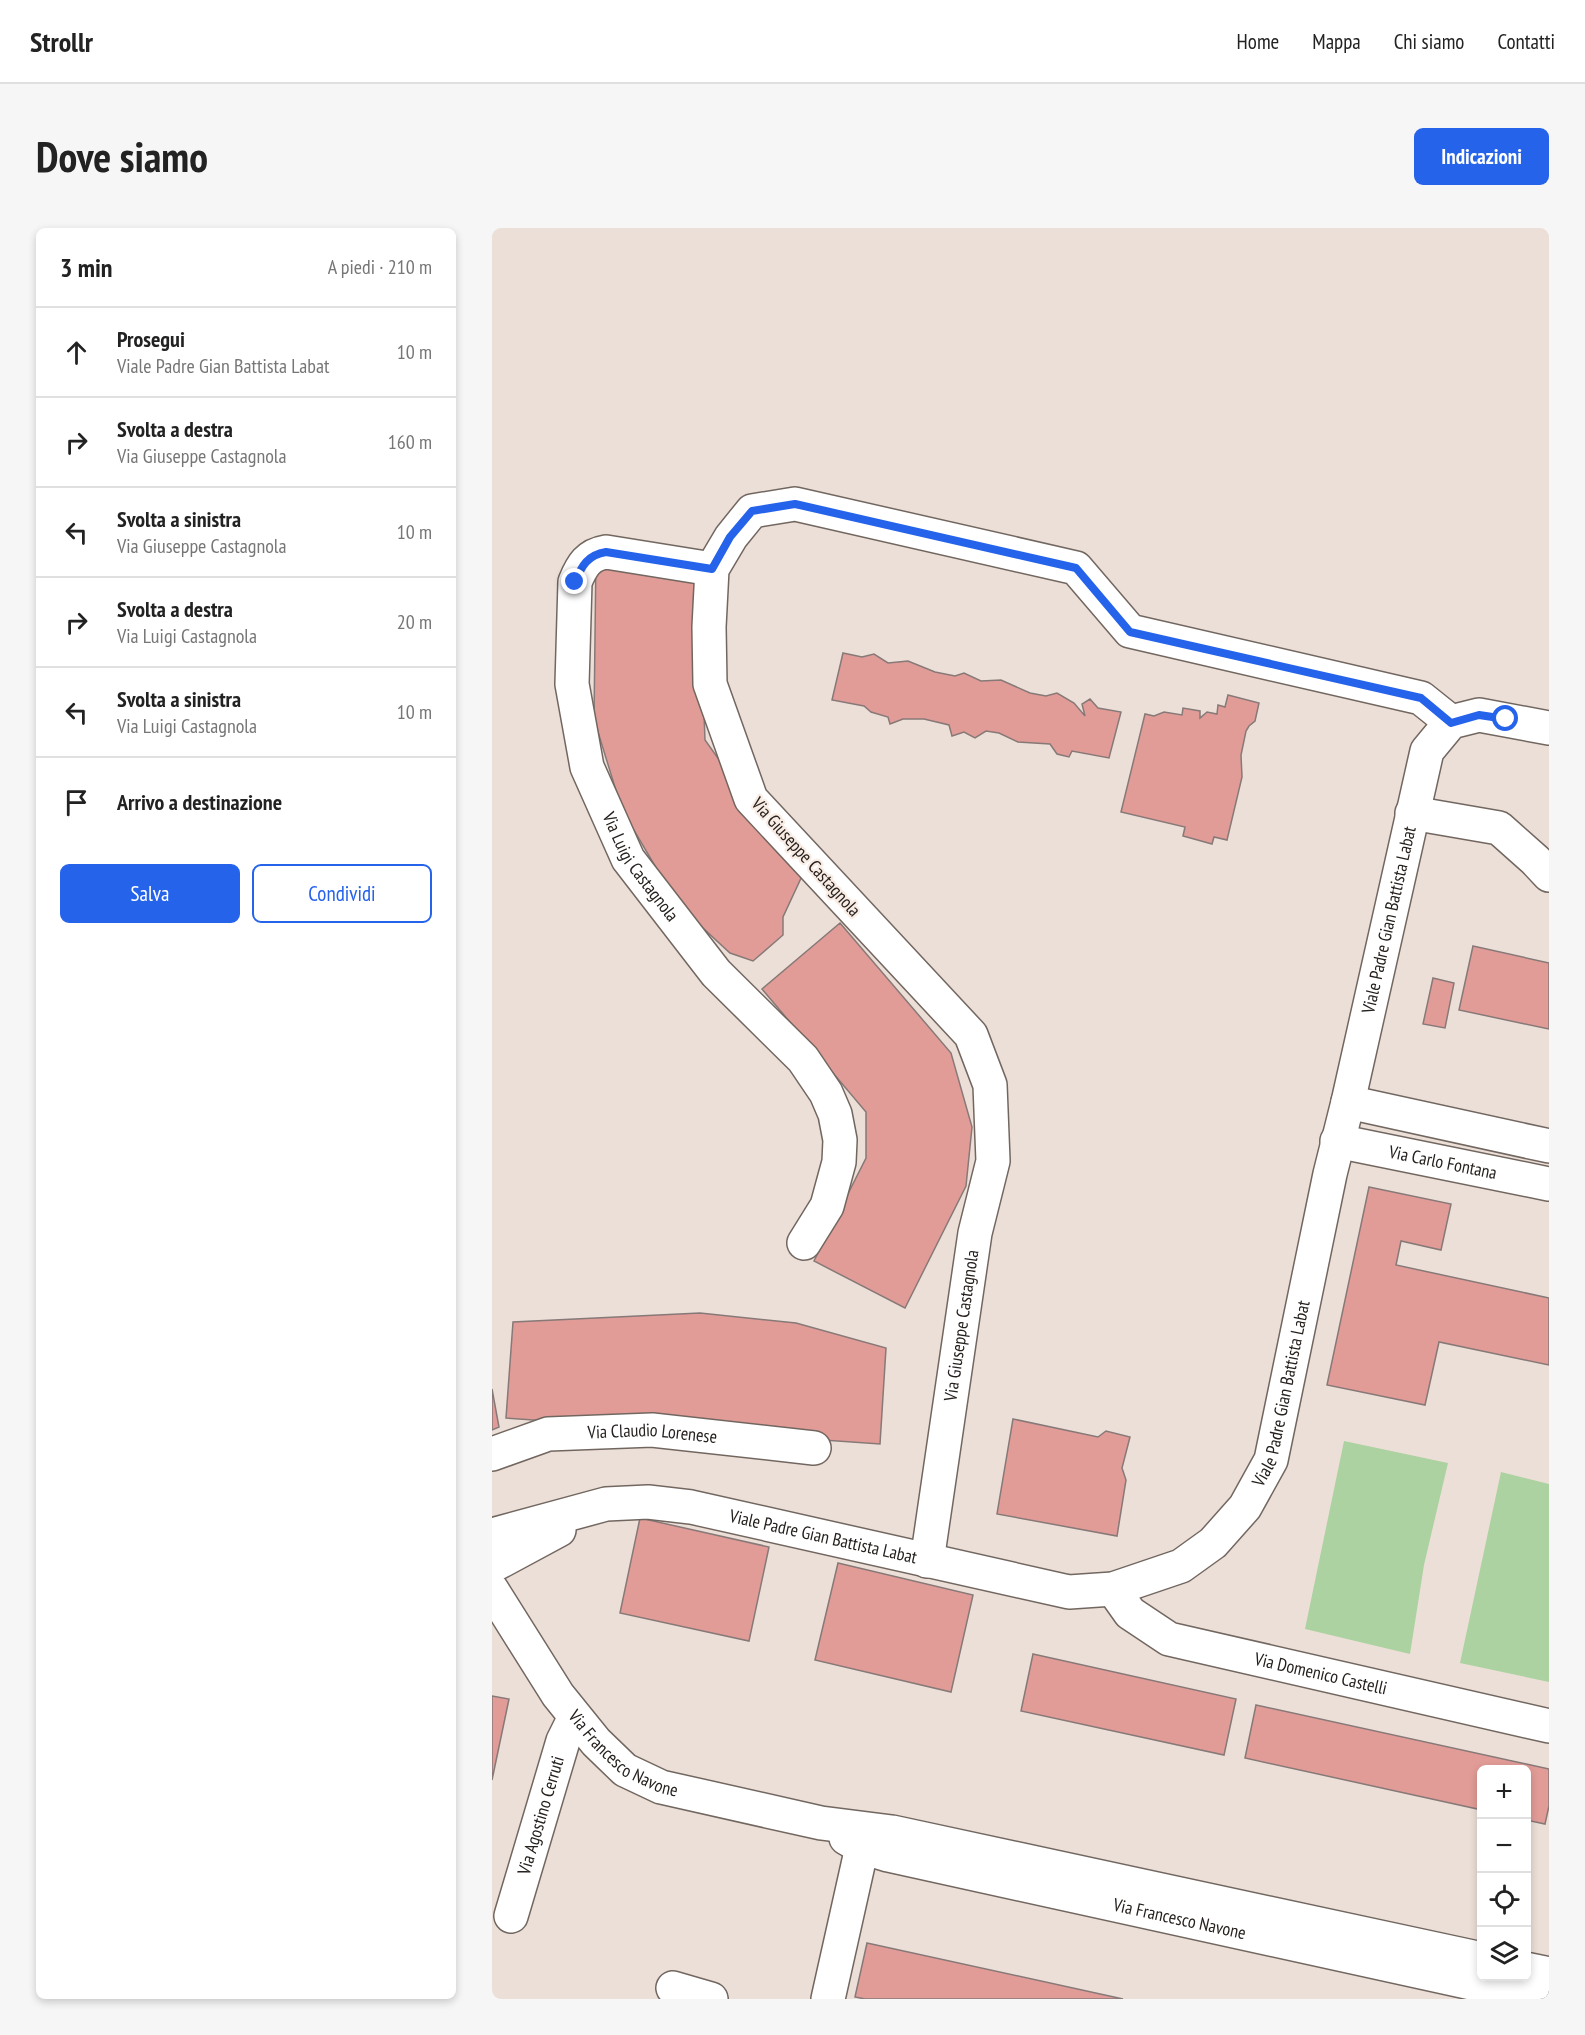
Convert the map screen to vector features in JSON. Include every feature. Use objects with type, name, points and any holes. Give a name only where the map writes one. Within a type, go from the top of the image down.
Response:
[{"type":"street","name":"Via Giuseppe Castagnola","points":[[927,1561],[975,1233],[993,1161],[990,1085],[972,1035],[751,799],[710,684],[709,627],[712,569],[730,537],[752,511],[795,504],[1076,568],[1130,632],[1421,698],[1451,723]]},
{"type":"street","name":"Via Luigi Castagnola","points":[[712,569],[606,552],[593,555],[581,566],[575,582],[572,684],[587,767],[628,859],[716,973],[803,1059],[825,1093],[835,1114],[840,1140],[839,1162],[827,1206],[804,1243]]},
{"type":"street","points":[[1451,723],[1479,715],[1549,728]]},
{"type":"street","name":"Viale Padre Gian Battista Labat","points":[[492,1535],[606,1504],[648,1502],[691,1507],[1069,1592],[1113,1589],[1181,1566],[1213,1543],[1245,1508],[1271,1460],[1337,1141],[1348,1102],[1427,751],[1451,723]]},
{"type":"street","points":[[1412,813],[1499,828],[1549,875]]},
{"type":"street","name":"Via Carlo Fontana","points":[[1348,1102],[1549,1146]]},
{"type":"street","name":"Via Carlo Fontana","points":[[1337,1141],[1549,1184]]},
{"type":"street","name":"Via Claudio Lorenese","points":[[492,1454],[548,1434],[652,1430],[814,1448]]},
{"type":"street","name":"Viale Padre Gian Battista Labat","points":[[492,1566],[606,1504]]},
{"type":"street","name":"Via Domenico Castelli","points":[[1113,1589],[1130,1613],[1169,1639],[1549,1726]]},
{"type":"street","name":"Via Francesco Navone","points":[[492,1590],[558,1695],[596,1742],[625,1770],[661,1787],[821,1823],[892,1832],[1477,1958]]},
{"type":"street","name":"Via Agostino Cerruti","points":[[511,1916],[564,1741],[575,1717]]},
{"type":"street","name":"Via Francesco Navone","points":[[821,1823],[862,1847],[888,1855],[1544,1999]]},
{"type":"street","points":[[828,1999],[862,1847]]},
{"type":"street","points":[[1531,1970],[1549,1974]]},
{"type":"street","points":[[673,1988],[711,1999]]},
{"type":"green space","points":[[1344,1441],[1448,1463],[1424,1565],[1410,1654],[1305,1629]]},
{"type":"green space","points":[[1501,1472],[1549,1484],[1549,1682],[1460,1663]]},
{"type":"building","points":[[596,555],[699,582],[705,740],[802,876],[783,917],[783,935],[753,961],[730,953],[678,905],[622,810],[594,719]]},
{"type":"building","points":[[843,653],[862,657],[874,654],[888,663],[908,661],[935,672],[955,676],[964,673],[981,681],[1001,680],[1030,693],[1046,696],[1057,693],[1074,703],[1085,716],[1082,704],[1090,699],[1098,708],[1121,712],[1109,758],[1072,751],[1069,757],[1057,754],[1050,744],[1018,742],[999,733],[986,731],[975,738],[964,732],[952,736],[949,725],[924,719],[903,719],[890,724],[888,717],[871,712],[864,706],[832,700]]},
{"type":"building","points":[[1228,695],[1259,703],[1255,721],[1246,731],[1241,755],[1242,777],[1227,840],[1214,837],[1212,844],[1183,836],[1185,827],[1121,812],[1145,714],[1154,716],[1164,712],[1182,715],[1183,708],[1200,711],[1200,718],[1207,712],[1217,714],[1218,705],[1225,707]]},
{"type":"building","points":[[840,923],[951,1053],[972,1127],[966,1186],[905,1308],[814,1261],[866,1158],[866,1112],[762,989]]},
{"type":"building","points":[[1473,946],[1549,963],[1549,1029],[1459,1010]]},
{"type":"building","points":[[1433,978],[1454,983],[1445,1028],[1423,1024]]},
{"type":"building","points":[[1369,1187],[1451,1204],[1441,1250],[1401,1241],[1396,1265],[1549,1298],[1549,1365],[1439,1342],[1425,1405],[1327,1385]]},
{"type":"building","points":[[700,1313],[796,1323],[886,1348],[880,1444],[506,1418],[513,1322]]},
{"type":"building","points":[[492,1389],[499,1427],[492,1430]]},
{"type":"building","points":[[1013,1419],[1098,1437],[1106,1431],[1130,1437],[1122,1468],[1126,1480],[1117,1536],[997,1514]]},
{"type":"building","points":[[640,1518],[769,1547],[749,1641],[620,1613]]},
{"type":"building","points":[[838,1563],[973,1595],[951,1692],[815,1660]]},
{"type":"building","points":[[1033,1654],[1236,1699],[1224,1755],[1021,1711]]},
{"type":"building","points":[[492,1696],[509,1699],[492,1780]]},
{"type":"building","points":[[1256,1705],[1531,1765],[1477,1765],[1477,1809],[1245,1758]]},
{"type":"building","points":[[1531,1765],[1549,1769],[1549,1806],[1545,1824],[1531,1821]]},
{"type":"building","points":[[867,1943],[1123,1999],[865,1999],[855,1997]]},
{"type":"route","points":[[575,582],[581,566],[593,555],[606,552],[712,569],[730,537],[752,511],[795,504],[1076,568],[1130,632],[1421,698],[1451,723],[1479,715],[1506,719]]}]
